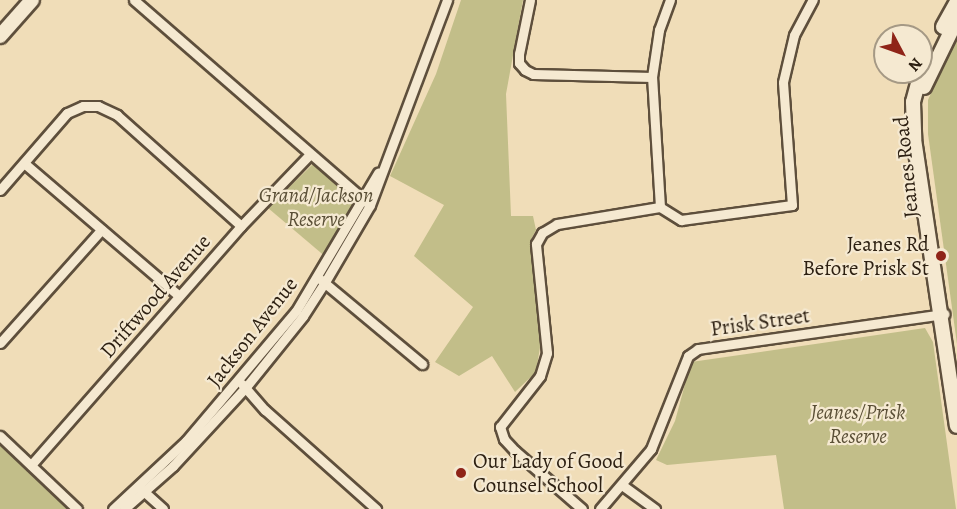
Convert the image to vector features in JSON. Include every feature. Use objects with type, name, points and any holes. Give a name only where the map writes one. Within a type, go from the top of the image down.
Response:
[{"type":"main road","points":[[0,36],[32,0]]},
{"type":"main road","name":"Jeanes Road","points":[[933,49],[957,2]]},
{"type":"main road","name":"Jeanes Road","points":[[957,19],[925,84],[920,113],[942,315],[957,426]]},
{"type":"main road","name":"Jeanes Road","points":[[918,84],[913,102],[913,128],[942,315]]},
{"type":"street","points":[[134,0],[370,206]]},
{"type":"street","name":"Jackson Avenue","points":[[321,279],[370,206],[447,0]]},
{"type":"street","points":[[530,0],[519,54],[519,63],[525,70],[533,74],[651,77]]},
{"type":"street","points":[[660,207],[651,77],[659,30],[670,0]]},
{"type":"street","points":[[582,509],[515,451],[504,439],[500,427],[540,375],[547,353],[536,244],[542,232],[557,224],[660,207],[681,220],[792,205],[783,82],[794,34],[813,0]]},
{"type":"street","points":[[0,190],[67,113],[83,106],[98,106],[117,115],[241,226]]},
{"type":"street","name":"Jackson Avenue","points":[[124,509],[243,384],[303,316],[362,198],[390,153]]},
{"type":"street","name":"Driftwood Avenue","points":[[31,465],[241,226],[309,155]]},
{"type":"street","points":[[24,163],[179,296]]},
{"type":"street","points":[[0,343],[101,230]]},
{"type":"street","points":[[321,279],[422,364]]},
{"type":"street","name":"Prisk Street","points":[[600,509],[651,449],[670,409],[684,364],[698,349],[942,315]]},
{"type":"street","points":[[243,384],[265,410],[376,509]]},
{"type":"street","points":[[235,392],[265,410]]},
{"type":"street","points":[[0,436],[77,509]]},
{"type":"street","points":[[622,485],[655,509]]},
{"type":"street","points":[[141,490],[163,509]]},
{"type":"street","name":"Jackson Avenue","points":[[112,509],[141,490]]},
{"type":"green space","points":[[461,0],[523,0],[506,94],[511,216],[533,216],[536,230],[530,241],[541,341],[536,372],[515,392],[492,356],[459,376],[435,362],[473,307],[414,256],[444,205],[390,176],[436,74]]},
{"type":"green space","points":[[957,35],[957,344],[928,134],[928,100]]},
{"type":"green space","name":"Grand/Jackson Reserve","points":[[315,162],[359,202],[327,258],[268,208]]},
{"type":"green space","name":"Jeanes/Prisk Reserve","points":[[925,328],[933,342],[956,509],[784,509],[776,455],[667,465],[656,460],[675,421],[691,362]]},
{"type":"green space","points":[[0,443],[42,483],[68,509],[0,509]]},
{"type":"place","name":"Jeanes Rd Before Prisk St","points":[[941,256]]},
{"type":"place","name":"Our Lady of Good Counsel School","points":[[461,473]]}]
